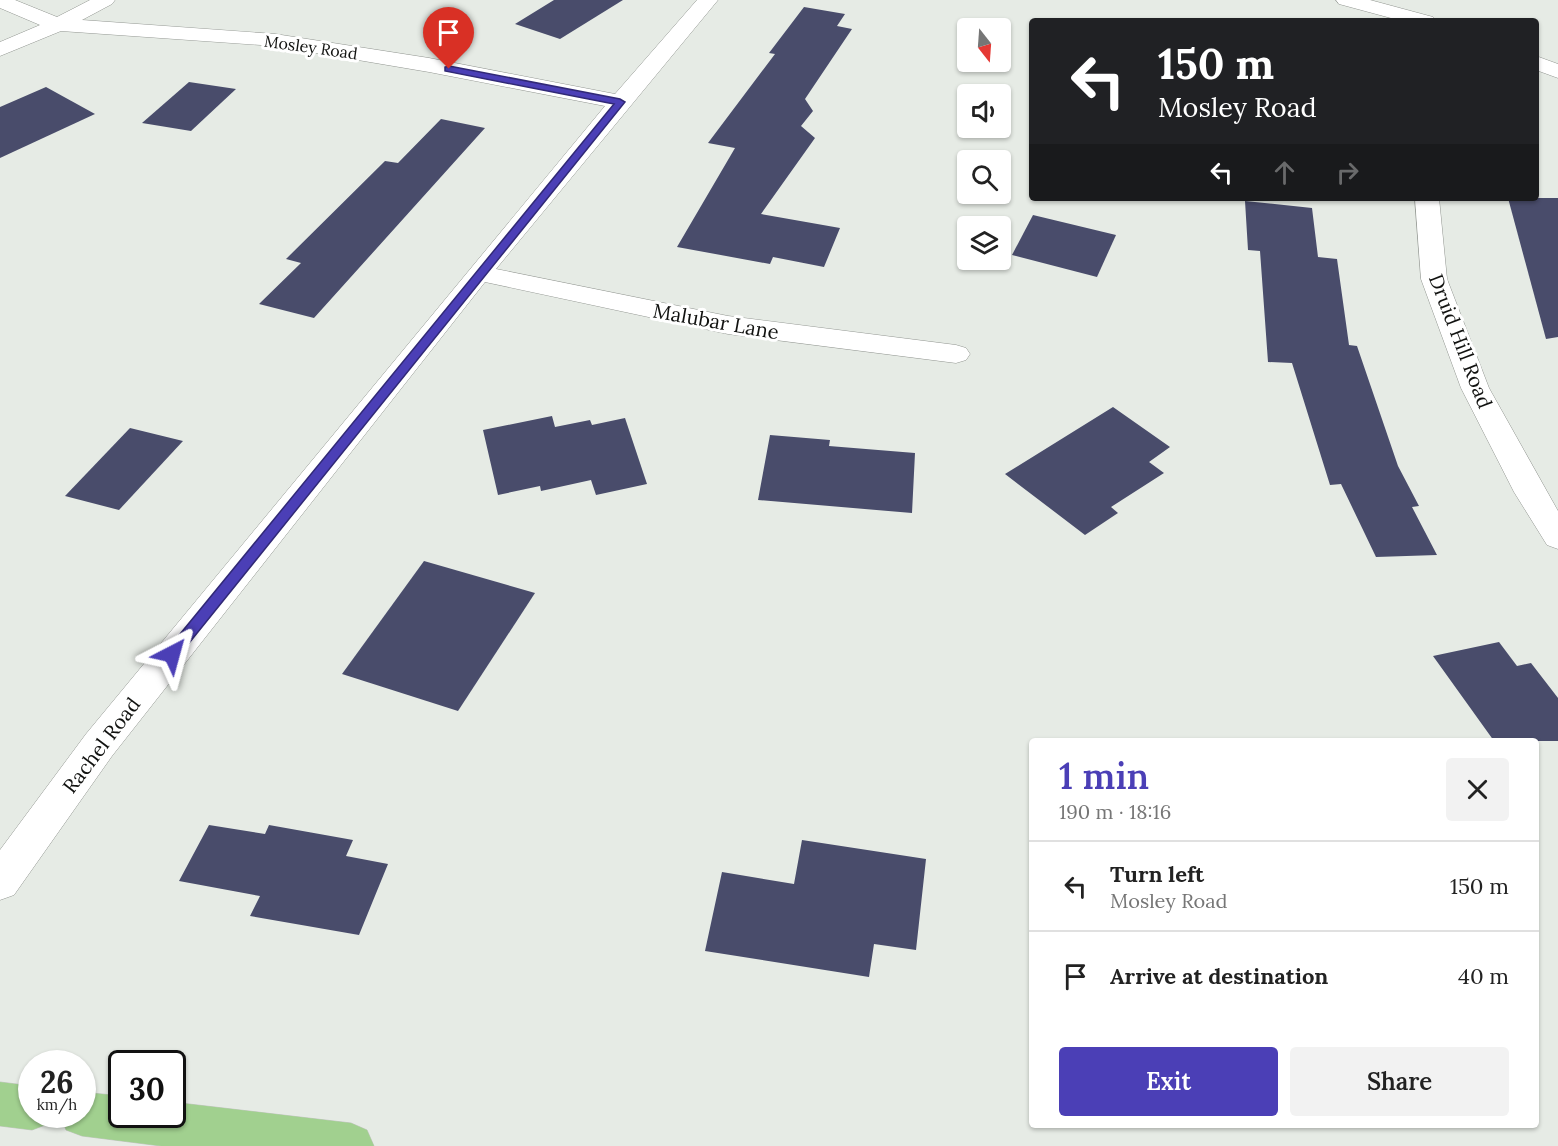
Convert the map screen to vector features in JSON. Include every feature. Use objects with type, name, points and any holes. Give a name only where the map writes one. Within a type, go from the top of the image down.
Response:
[{"type":"main road","points":[[0,1104],[18,1106]]},
{"type":"main road","points":[[96,1116],[351,1146]]},
{"type":"street","points":[[0,50],[58,25],[105,0]]},
{"type":"street","name":"Rachel Road","points":[[0,882],[99,745],[479,273],[620,102],[708,0]]},
{"type":"street","points":[[1346,0],[1415,18]]},
{"type":"street","name":"Mosley Road","points":[[2,2],[58,25],[275,40],[451,69],[620,102]]},
{"type":"street","points":[[1539,64],[1558,71]]},
{"type":"street","name":"Druid Hill Road","points":[[1426,201],[1434,279],[1475,388],[1530,492],[1558,537]]},
{"type":"street","name":"Malubar Lane","points":[[479,273],[728,325],[956,354]]},
{"type":"building","points":[[554,0],[623,0],[560,39],[515,24]]},
{"type":"building","points":[[804,7],[845,14],[837,26],[852,29],[805,99],[813,111],[801,126],[815,138],[761,214],[840,228],[824,267],[773,257],[770,264],[677,247],[735,148],[708,143],[775,54],[769,53]]},
{"type":"building","points":[[189,82],[236,89],[191,131],[142,123]]},
{"type":"building","points":[[46,87],[95,114],[0,158],[0,107]]},
{"type":"building","points":[[441,119],[485,128],[314,318],[259,304],[301,263],[286,259],[385,161],[398,163]]},
{"type":"building","points":[[1539,198],[1558,198],[1558,337],[1546,339],[1509,201],[1539,201]]},
{"type":"building","points":[[1245,201],[1312,208],[1318,257],[1337,259],[1349,345],[1357,346],[1398,466],[1419,506],[1412,507],[1437,555],[1376,557],[1341,484],[1330,485],[1292,363],[1268,362],[1260,251],[1248,250]]},
{"type":"building","points":[[1033,215],[1116,235],[1097,277],[1012,255]]},
{"type":"building","points":[[1113,407],[1170,447],[1149,462],[1164,473],[1111,507],[1118,513],[1085,535],[1005,474]]},
{"type":"building","points":[[552,416],[555,427],[590,420],[592,425],[625,418],[647,484],[596,495],[591,480],[541,491],[540,486],[498,495],[483,430]]},
{"type":"building","points":[[130,428],[183,441],[119,510],[65,496]]},
{"type":"building","points":[[770,435],[830,440],[829,446],[915,453],[912,513],[758,500]]},
{"type":"building","points":[[424,561],[535,593],[458,711],[342,674]]},
{"type":"building","points":[[1499,642],[1517,666],[1531,663],[1558,698],[1558,741],[1539,741],[1539,738],[1492,738],[1433,656]]},
{"type":"building","points":[[209,825],[265,834],[269,825],[353,840],[346,856],[388,864],[359,935],[250,916],[260,896],[179,881]]},
{"type":"building","points":[[802,840],[926,859],[916,950],[874,944],[869,977],[705,951],[722,872],[794,884]]},
{"type":"route","points":[[172,654],[620,102],[449,69]]}]
